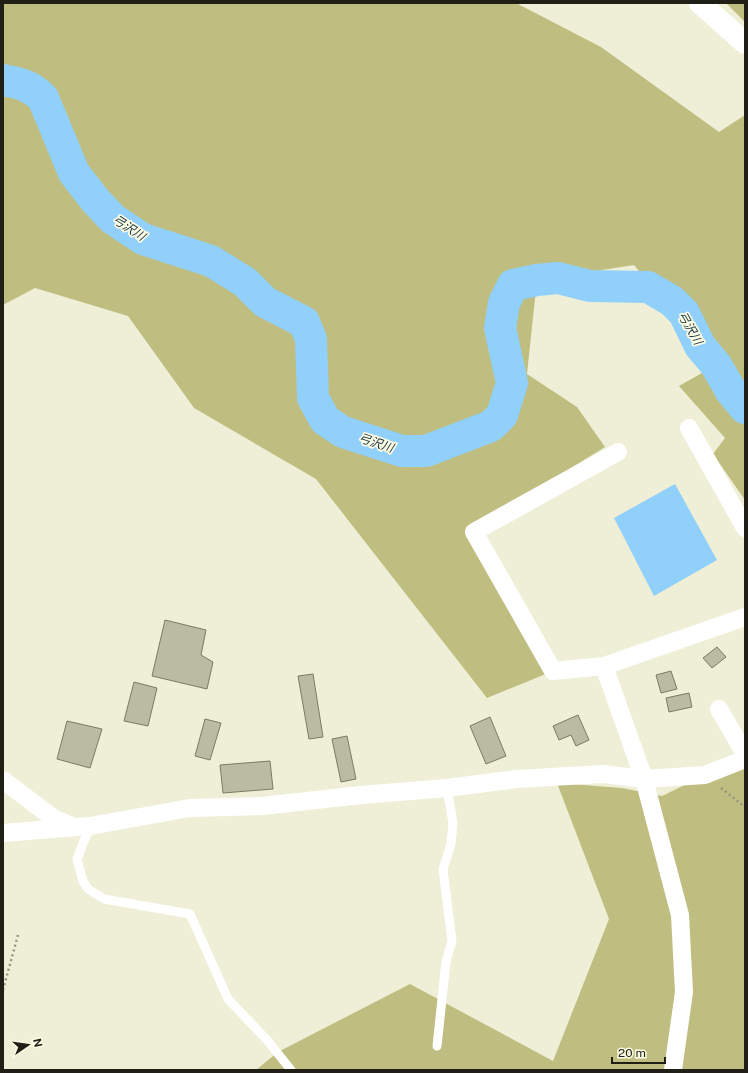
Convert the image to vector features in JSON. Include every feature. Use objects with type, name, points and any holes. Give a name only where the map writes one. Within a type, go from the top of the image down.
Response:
[{"type":"street","points":[[700,3],[745,43]]},
{"type":"street","points":[[689,428],[745,528]]},
{"type":"street","points":[[618,452],[474,532],[553,671],[604,666],[745,617]]},
{"type":"street","points":[[604,666],[644,779],[680,915],[684,992],[673,1070]]},
{"type":"street","points":[[719,709],[745,754]]},
{"type":"street","points":[[3,833],[82,827],[190,808],[262,806],[561,775],[604,774],[644,779],[705,775],[745,759]]},
{"type":"street","points":[[3,780],[53,818],[82,827]]},
{"type":"lane","points":[[437,1046],[446,962],[452,941],[443,869],[451,844],[452,823],[447,788]]},
{"type":"lane","points":[[82,827],[78,859],[83,881],[88,889],[104,899],[190,914],[228,999],[267,1040],[291,1070]]},
{"type":"path","points":[[705,775],[745,807]]},
{"type":"path","points":[[3,990],[18,935]]},
{"type":"shaded area","points":[[3,3],[516,3],[601,47],[719,132],[745,115],[745,500],[713,454],[725,438],[679,386],[716,365],[634,265],[537,280],[527,374],[577,407],[605,447],[472,529],[553,671],[487,698],[316,479],[194,408],[128,316],[35,288],[3,305]]},
{"type":"shaded area","points":[[726,3],[745,3],[745,22]]},
{"type":"shaded area","points":[[745,759],[745,1070],[256,1070],[278,1052],[410,984],[553,1061],[609,919],[557,783],[622,788],[662,796],[705,775]]},
{"type":"water","points":[[675,484],[717,560],[654,596],[614,518]]},
{"type":"building","points":[[165,620],[206,630],[201,655],[213,662],[207,689],[152,676]]},
{"type":"building","points":[[717,647],[726,657],[712,668],[703,658]]},
{"type":"building","points":[[671,671],[677,689],[661,693],[656,675]]},
{"type":"building","points":[[313,674],[323,737],[309,739],[298,676]]},
{"type":"building","points":[[134,682],[157,688],[148,726],[124,721]]},
{"type":"building","points":[[689,693],[692,707],[669,712],[666,698]]},
{"type":"building","points":[[578,715],[589,740],[576,746],[571,735],[559,740],[553,726]]},
{"type":"building","points":[[490,717],[506,756],[486,764],[470,726]]},
{"type":"building","points":[[205,719],[221,723],[210,760],[195,756]]},
{"type":"building","points":[[67,721],[102,729],[90,768],[57,759]]},
{"type":"building","points":[[347,736],[356,779],[341,782],[332,739]]},
{"type":"building","points":[[270,761],[273,789],[223,793],[220,765]]},
{"type":"waterway","name":"弓沢川","points":[[3,80],[15,82],[25,86],[43,98],[74,173],[95,200],[113,219],[143,239],[211,261],[245,282],[265,302],[304,322],[311,339],[313,398],[325,420],[343,432],[402,451],[426,451],[491,426],[502,415],[512,383],[500,328],[504,303],[513,285],[537,280],[558,278],[590,286],[648,287],[672,301],[684,313],[700,346],[716,365],[731,391],[745,408]]}]
